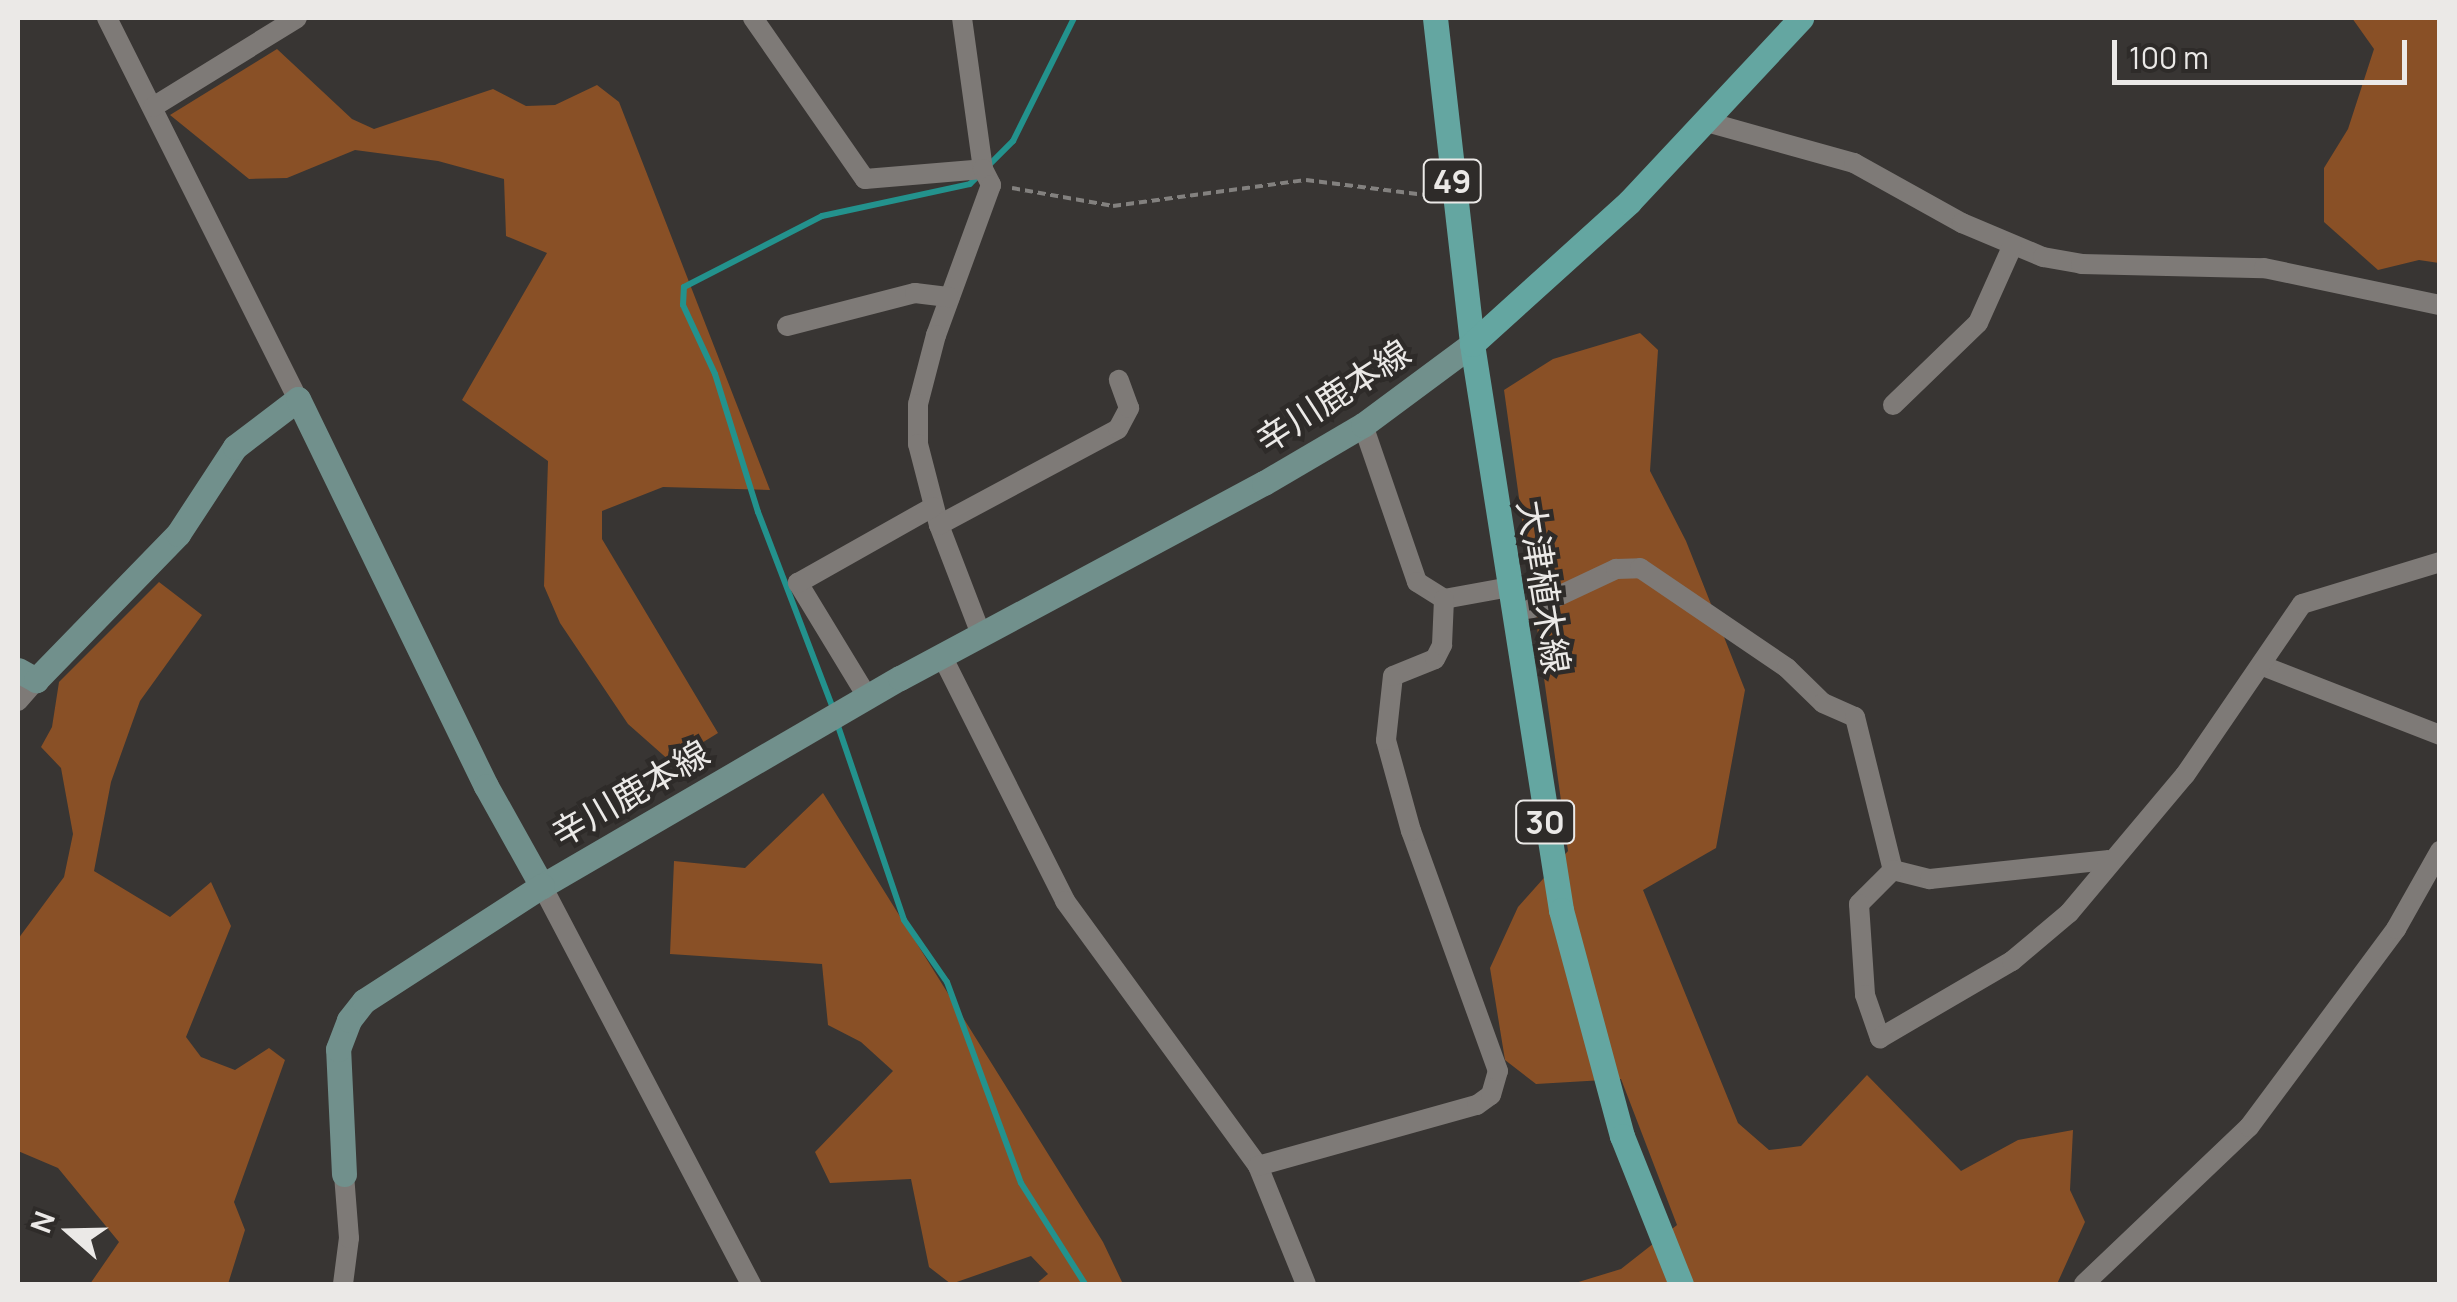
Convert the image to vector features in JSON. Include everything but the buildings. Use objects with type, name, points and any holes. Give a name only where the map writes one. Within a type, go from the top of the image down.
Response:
[{"type":"main road","name":"49","points":[[1434,18],[1472,344]]},
{"type":"main road","points":[[1472,344],[1552,277],[1706,122],[1801,18]]},
{"type":"main road","name":"辛川鹿本線","points":[[298,400],[486,786],[542,886],[942,656],[1363,425],[1472,344]]},
{"type":"main road","name":"大津植木線","points":[[1472,344],[1561,910],[1622,1136],[1682,1284]]},
{"type":"main road","points":[[27,675],[178,534],[235,447],[298,400]]},
{"type":"main road","points":[[344,1174],[338,1048],[350,1020],[364,1002],[542,886]]},
{"type":"street","points":[[108,18],[298,400]]},
{"type":"street","points":[[153,107],[297,18]]},
{"type":"street","points":[[753,18],[865,179],[983,169]]},
{"type":"street","points":[[962,18],[989,193],[950,297],[918,404],[918,444],[936,516],[982,636]]},
{"type":"street","points":[[1706,122],[1854,163],[2012,247],[2080,264],[2264,268],[2440,305]]},
{"type":"street","points":[[1893,405],[1978,322],[2012,247]]},
{"type":"street","points":[[786,326],[916,293],[950,297]]},
{"type":"street","points":[[868,698],[798,583],[1118,428],[1129,408],[1119,380]]},
{"type":"street","points":[[1363,425],[1417,582],[1444,599],[1510,587]]},
{"type":"street","points":[[1514,618],[1616,569],[1640,568],[1668,582],[1787,668],[1823,703],[1855,716],[1893,870],[1881,889],[1859,904],[1865,995],[1880,1038],[2040,941],[2107,860],[2150,821],[2263,666],[2302,604],[2440,562]]},
{"type":"street","points":[[1258,1166],[1477,1105],[1492,1094],[1498,1071],[1411,831],[1386,740],[1393,676],[1435,659],[1442,644],[1444,599]]},
{"type":"street","points":[[942,656],[1065,902],[1258,1166],[1306,1284]]},
{"type":"street","points":[[2263,666],[2440,735]]},
{"type":"street","points":[[18,701],[27,675]]},
{"type":"street","points":[[2084,1284],[2249,1127],[2396,930],[2440,851]]},
{"type":"street","points":[[1893,870],[1930,879],[2107,860]]},
{"type":"street","points":[[542,886],[750,1284]]},
{"type":"street","points":[[343,1284],[349,1238],[344,1174]]},
{"type":"path","points":[[983,169],[1010,188],[1113,206],[1306,180],[1454,199]]},
{"type":"shaded area","points":[[2352,18],[2439,18],[2439,263],[2419,260],[2378,270],[2324,222],[2324,168],[2348,129],[2374,49]]},
{"type":"shaded area","points":[[277,49],[352,119],[374,129],[493,89],[526,106],[555,105],[597,85],[619,102],[770,490],[663,487],[602,511],[602,539],[718,733],[671,762],[628,724],[560,623],[544,586],[548,461],[462,400],[547,253],[506,236],[504,179],[438,161],[355,150],[287,178],[249,179],[170,115]]},
{"type":"shaded area","points":[[1640,333],[1658,350],[1650,471],[1686,541],[1745,690],[1716,848],[1643,890],[1738,1123],[1769,1150],[1801,1146],[1867,1075],[1961,1171],[2018,1140],[2073,1130],[2070,1190],[2085,1222],[2057,1284],[1572,1284],[1621,1269],[1677,1225],[1621,1079],[1536,1084],[1505,1060],[1490,968],[1518,907],[1568,851],[1504,390],[1553,359]]},
{"type":"shaded area","points":[[159,582],[202,615],[140,701],[111,782],[94,871],[170,917],[211,882],[231,926],[186,1037],[201,1057],[235,1070],[269,1048],[285,1060],[234,1202],[245,1230],[228,1284],[90,1284],[119,1242],[58,1168],[18,1151],[18,939],[64,877],[73,834],[61,768],[41,747],[52,727],[59,682]]},
{"type":"shaded area","points":[[823,793],[1103,1242],[1123,1284],[1036,1284],[1048,1274],[1031,1256],[951,1284],[929,1267],[911,1179],[830,1183],[815,1152],[893,1071],[861,1042],[828,1025],[822,964],[670,954],[674,861],[745,868]]},
{"type":"waterway","points":[[834,711],[758,512],[715,374],[683,305],[684,287],[822,216],[970,184],[1013,141],[1074,18]]},
{"type":"waterway","points":[[837,723],[904,920],[947,982],[1021,1183],[1085,1284]]}]
